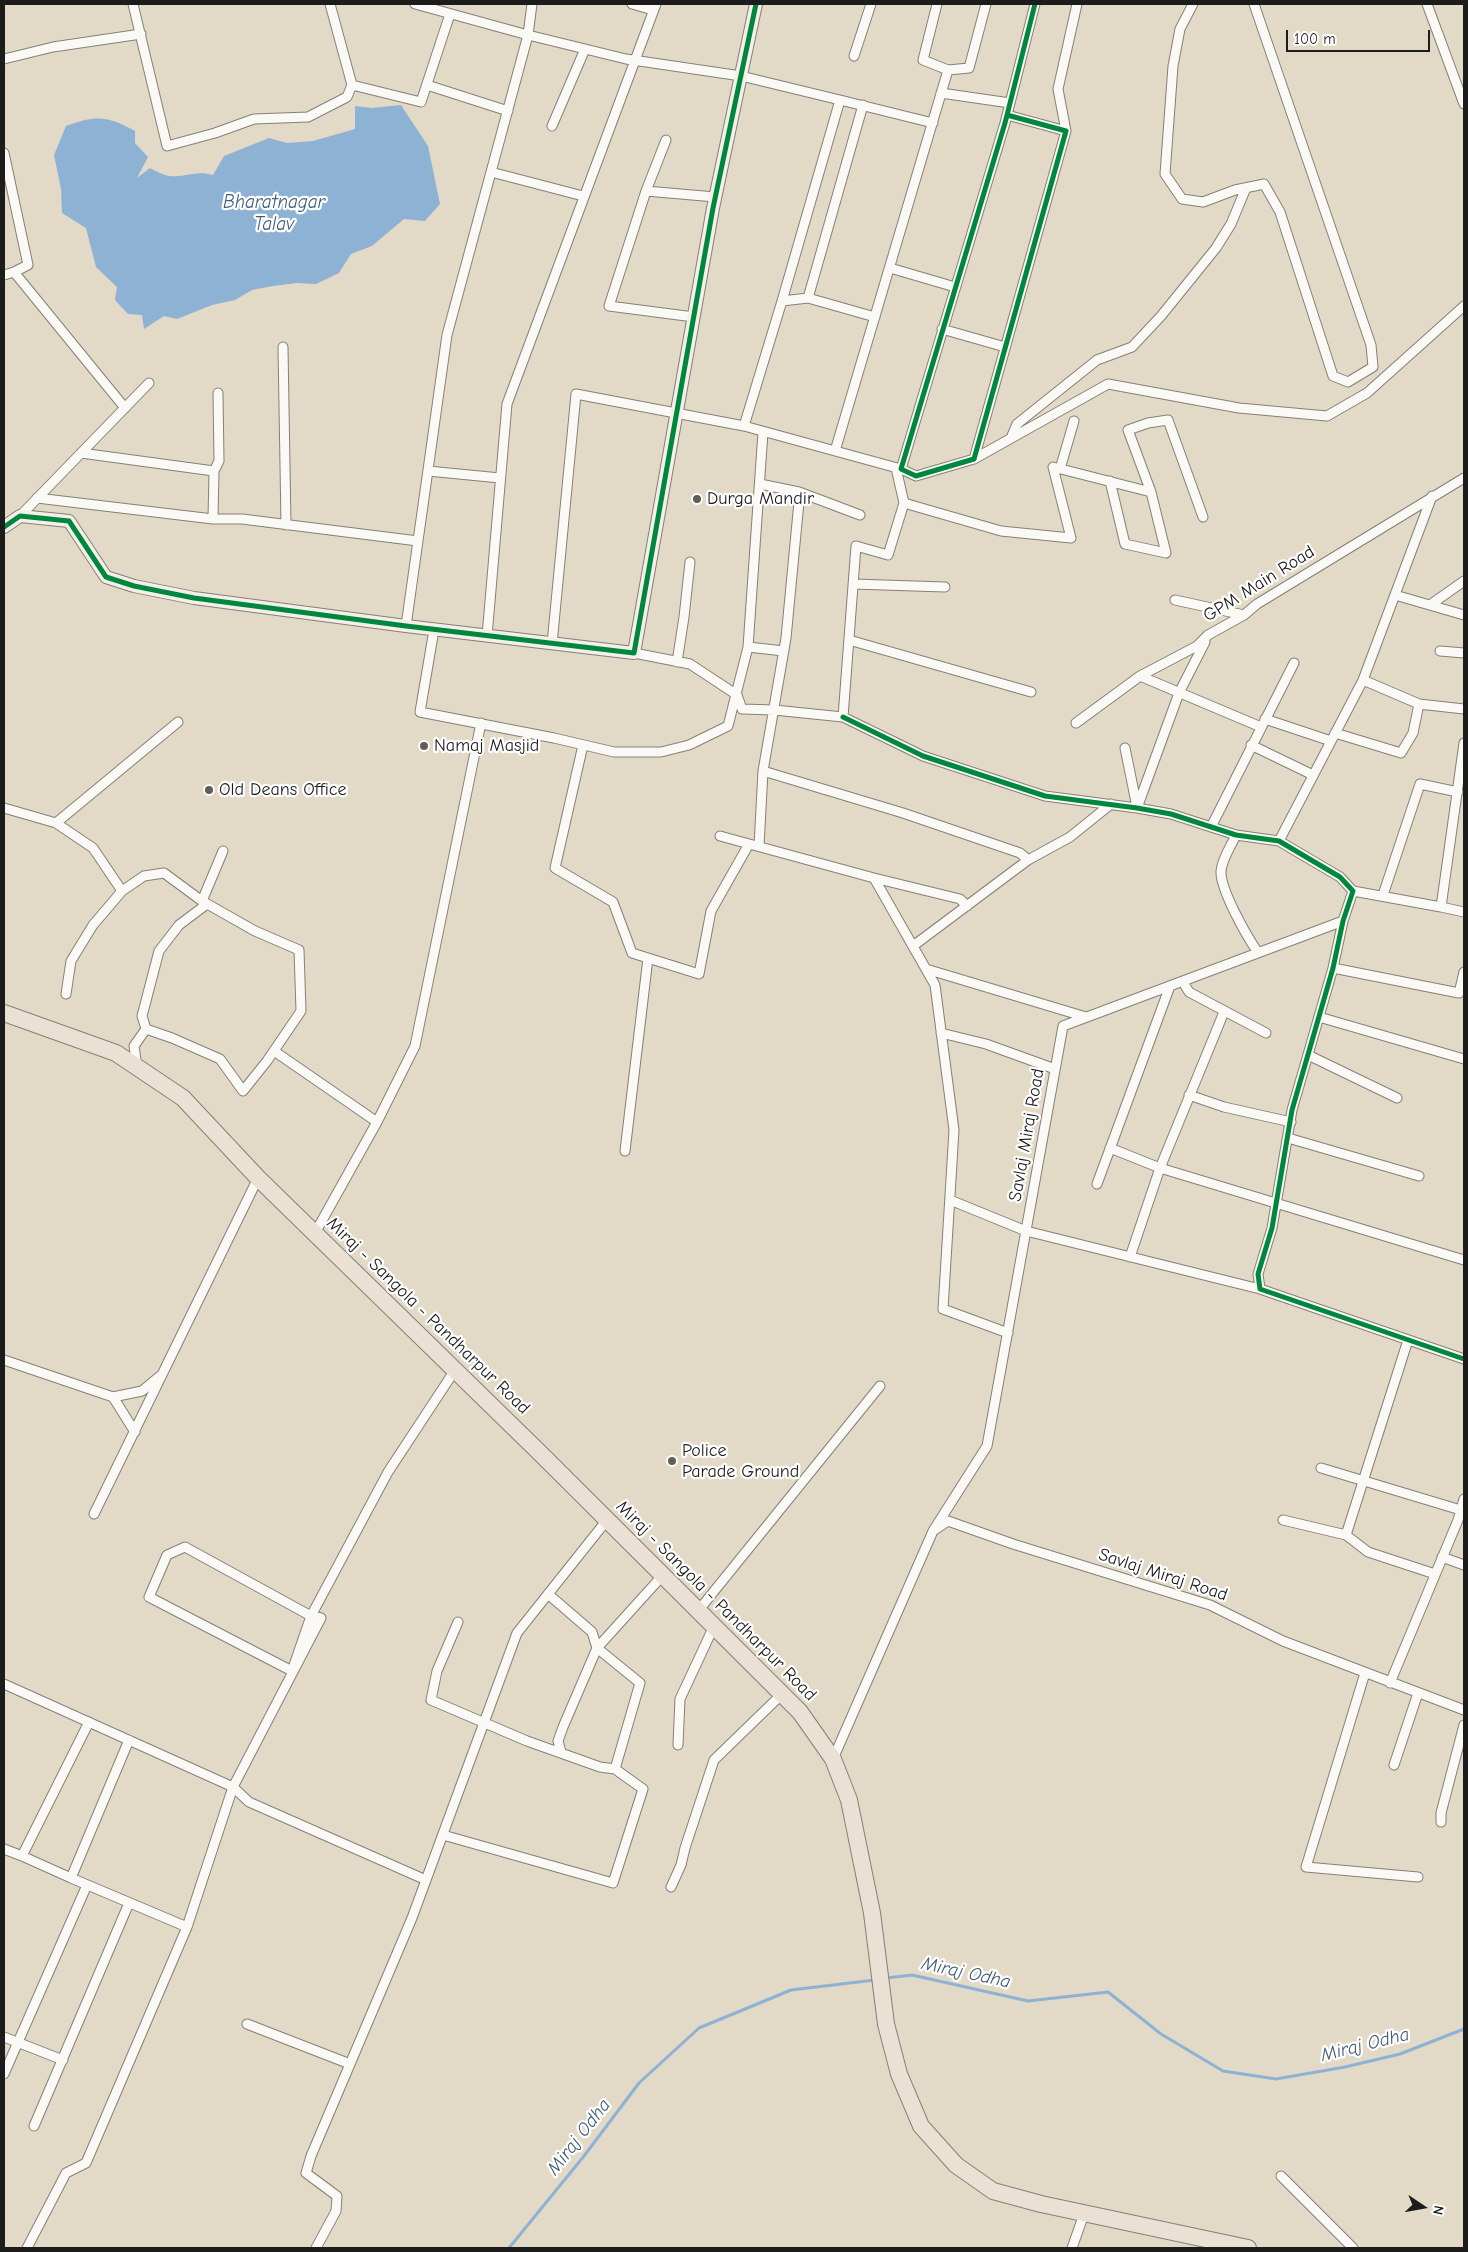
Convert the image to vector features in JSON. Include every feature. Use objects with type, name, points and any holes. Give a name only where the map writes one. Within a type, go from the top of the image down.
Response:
[{"type":"highway","name":"Miraj - Sangola - Pandharpur Road","points":[[4,1013],[116,1053],[183,1098],[258,1178],[800,1712],[833,1759],[849,1800],[872,1912],[886,2024],[899,2074],[921,2126],[956,2165],[994,2191],[1213,2245],[1242,2248]]},
{"type":"street","points":[[133,4],[167,146],[216,133],[254,119],[308,117],[347,97],[352,85],[330,4]]},
{"type":"street","points":[[415,4],[448,10],[528,35],[585,49],[633,60],[741,76],[932,123]]},
{"type":"street","points":[[406,626],[447,336],[528,35],[532,4]]},
{"type":"street","points":[[487,636],[507,404],[654,7],[632,4]]},
{"type":"street","points":[[634,653],[715,197],[756,4]]},
{"type":"street","points":[[854,56],[871,4]]},
{"type":"street","points":[[937,4],[923,60],[948,70],[969,68],[986,4]]},
{"type":"street","points":[[843,717],[856,546],[888,555],[904,503],[899,469],[1007,116],[1035,4]]},
{"type":"street","points":[[974,459],[1066,131],[1058,89],[1077,4]]},
{"type":"street","points":[[1193,4],[1180,29],[1173,66],[1165,174],[1182,199],[1203,202],[1264,184],[1280,212],[1334,376],[1348,382],[1373,367],[1371,345],[1254,4]]},
{"type":"street","points":[[1427,4],[1464,104]]},
{"type":"street","points":[[352,85],[421,102],[448,10]]},
{"type":"street","points":[[4,59],[53,47],[141,34]]},
{"type":"street","points":[[552,126],[585,49]]},
{"type":"street","points":[[835,451],[948,70]]},
{"type":"street","points":[[427,85],[508,111]]},
{"type":"street","points":[[941,93],[1010,103]]},
{"type":"street","points":[[744,426],[840,100]]},
{"type":"street","points":[[808,298],[862,105]]},
{"type":"street","points":[[1007,116],[1066,131]]},
{"type":"street","points":[[666,140],[646,192],[609,306],[694,317]]},
{"type":"street","points":[[4,153],[28,265],[4,275]]},
{"type":"street","points":[[491,172],[584,196]]},
{"type":"street","points":[[1011,438],[1017,424],[1097,360],[1132,347],[1161,316],[1216,248],[1231,224],[1246,188]]},
{"type":"street","points":[[646,192],[715,197]]},
{"type":"street","points":[[890,268],[955,287]]},
{"type":"street","points":[[14,272],[125,408]]},
{"type":"street","points":[[782,301],[808,298],[875,317]]},
{"type":"street","points":[[552,644],[576,394],[744,426],[899,469],[916,476],[974,459],[1108,384],[1239,408],[1327,416],[1367,393],[1464,306]]},
{"type":"street","points":[[942,329],[1005,347]]},
{"type":"street","points":[[283,347],[286,525]]},
{"type":"street","points":[[4,527],[20,516],[148,383]]},
{"type":"street","points":[[212,519],[214,471],[218,461],[218,393]]},
{"type":"street","points":[[1110,481],[1125,544],[1166,553],[1151,492],[1128,430],[1148,423],[1168,420],[1203,517]]},
{"type":"street","points":[[1060,469],[1074,421]]},
{"type":"street","points":[[434,630],[420,712],[481,723],[614,752],[661,752],[689,745],[728,726],[748,647],[763,432]]},
{"type":"street","points":[[81,454],[214,471]]},
{"type":"street","points":[[904,503],[1000,532],[1071,538],[1053,467],[1151,492]]},
{"type":"street","points":[[428,471],[500,478]]},
{"type":"street","name":"GPM Main Road","points":[[1076,723],[1140,676],[1197,646],[1208,635],[1244,615],[1256,604],[1464,478]]},
{"type":"street","points":[[760,484],[799,492],[860,515]]},
{"type":"street","points":[[759,846],[763,770],[784,651],[799,492]]},
{"type":"street","points":[[1279,841],[1363,680],[1432,496]]},
{"type":"street","points":[[37,498],[212,519],[242,519],[418,541]]},
{"type":"street","points":[[20,516],[69,522],[106,577],[134,586],[194,598],[434,630],[634,653],[690,664],[737,694],[742,709],[774,710],[843,717],[923,756],[1045,796],[1171,814],[1236,835],[1279,841],[1340,877],[1353,891],[1383,895],[1464,912]]},
{"type":"street","points":[[676,662],[684,617],[690,562]]},
{"type":"street","points":[[1430,605],[1464,581]]},
{"type":"street","points":[[853,584],[945,587]]},
{"type":"street","points":[[1395,595],[1464,615]]},
{"type":"street","points":[[1175,600],[1244,615]]},
{"type":"street","points":[[1137,808],[1179,693],[1208,635]]},
{"type":"street","points":[[849,640],[1032,692]]},
{"type":"street","points":[[748,647],[784,651]]},
{"type":"street","points":[[1440,651],[1464,652]]},
{"type":"street","points":[[1211,827],[1294,663]]},
{"type":"street","points":[[1140,676],[1179,693],[1263,723],[1401,753],[1413,733],[1419,704]]},
{"type":"street","points":[[1363,680],[1419,704],[1464,709]]},
{"type":"street","points":[[56,823],[178,722]]},
{"type":"street","points":[[315,1233],[377,1122],[415,1046],[481,723]]},
{"type":"street","points":[[1442,907],[1464,743]]},
{"type":"street","points":[[583,745],[555,868],[613,902],[632,953],[700,974],[711,911],[749,844]]},
{"type":"street","points":[[1251,745],[1314,775]]},
{"type":"street","points":[[1125,748],[1137,808]]},
{"type":"street","points":[[763,770],[912,816],[1020,853],[1028,860]]},
{"type":"street","points":[[1383,895],[1420,784],[1458,792]]},
{"type":"street","points":[[913,946],[1028,860],[1070,837],[1111,804]]},
{"type":"street","points":[[4,808],[56,823],[93,848],[122,891]]},
{"type":"street","points":[[1236,835],[1222,868],[1222,877],[1231,903],[1257,951]]},
{"type":"street","points":[[720,836],[874,878],[960,899],[967,906]]},
{"type":"street","points":[[146,1029],[142,1016],[159,951],[178,925],[204,902],[223,851]]},
{"type":"street","points":[[66,994],[71,961],[93,925],[122,891],[144,876],[164,873],[204,902],[255,931],[299,950],[301,1011],[274,1051],[243,1091],[220,1059],[146,1029]]},
{"type":"street","points":[[874,878],[935,985],[954,1130],[943,1309],[1008,1333]]},
{"type":"street","points":[[1260,1289],[1258,1274],[1272,1228],[1291,1122],[1333,968],[1343,920],[1353,891]]},
{"type":"street","name":"Savlaj Miraj Road","points":[[833,1759],[933,1531],[987,1446],[1063,1026],[1343,920]]},
{"type":"street","points":[[625,1151],[648,958]]},
{"type":"street","points":[[1333,968],[1461,994],[1464,972]]},
{"type":"street","points":[[926,969],[1086,1017]]},
{"type":"street","points":[[1182,982],[1189,992],[1266,1033]]},
{"type":"street","points":[[1097,1184],[1170,986]]},
{"type":"street","points":[[1130,1257],[1160,1168],[1224,1012]]},
{"type":"street","points":[[1319,1017],[1464,1060]]},
{"type":"street","points":[[137,1067],[134,1046],[146,1029]]},
{"type":"street","points":[[941,1033],[986,1044],[1055,1069]]},
{"type":"street","points":[[274,1051],[377,1122]]},
{"type":"street","points":[[1308,1055],[1397,1098]]},
{"type":"street","points":[[1189,1095],[1224,1107],[1291,1122]]},
{"type":"street","points":[[1288,1138],[1419,1176]]},
{"type":"street","points":[[1110,1148],[1160,1168],[1464,1260]]},
{"type":"street","points":[[94,1514],[258,1178]]},
{"type":"street","points":[[950,1200],[1026,1231],[1260,1289],[1464,1359]]},
{"type":"street","points":[[1346,1535],[1408,1340]]},
{"type":"street","points":[[4,1360],[113,1397],[142,1391],[162,1375]]},
{"type":"street","points":[[311,1616],[388,1472],[455,1370]]},
{"type":"street","points":[[698,1611],[880,1386]]},
{"type":"street","points":[[113,1397],[135,1432]]},
{"type":"street","points":[[1321,1468],[1462,1511]]},
{"type":"street","points":[[1390,1683],[1462,1511],[1464,1498]]},
{"type":"street","points":[[316,2248],[336,2211],[337,2196],[306,2172],[311,2156],[412,1918],[517,1633],[607,1520]]},
{"type":"street","points":[[1283,1520],[1346,1535],[1368,1552],[1435,1574]]},
{"type":"street","name":"Savlaj Miraj Road","points":[[933,1531],[948,1521],[1013,1544],[1210,1605],[1284,1641],[1464,1710]]},
{"type":"street","points":[[27,2248],[66,2173],[86,2163],[187,1927],[232,1787],[321,1618],[311,1616],[185,1547],[167,1555],[149,1597],[292,1671]]},
{"type":"street","points":[[1442,1557],[1464,1564]]},
{"type":"street","points":[[561,1752],[558,1741],[597,1648],[662,1575]]},
{"type":"street","points":[[548,1594],[592,1632],[597,1648],[640,1683],[615,1769]]},
{"type":"street","points":[[443,1835],[613,1883],[643,1789],[615,1769],[600,1767],[484,1724],[431,1700],[437,1671],[458,1622]]},
{"type":"street","points":[[678,1745],[680,1698],[714,1626]]},
{"type":"street","points":[[1365,1673],[1306,1867],[1418,1877]]},
{"type":"street","points":[[4,1684],[232,1787],[249,1802],[426,1880]]},
{"type":"street","points":[[1394,1765],[1418,1693]]},
{"type":"street","points":[[671,1887],[681,1865],[714,1760],[782,1694]]},
{"type":"street","points":[[22,1856],[89,1722]]},
{"type":"street","points":[[1441,1822],[1441,1812],[1464,1725]]},
{"type":"street","points":[[71,1878],[129,1740]]},
{"type":"street","points":[[4,1849],[187,1927]]},
{"type":"street","points":[[4,2074],[87,1885]]},
{"type":"street","points":[[34,2126],[129,1903]]},
{"type":"street","points":[[247,2024],[350,2064]]},
{"type":"street","points":[[4,2037],[62,2060]]},
{"type":"street","points":[[1281,2176],[1354,2248]]},
{"type":"street","points":[[1072,2248],[1084,2214]]},
{"type":"water","name":"Bharatnagar Talav","points":[[401,105],[428,146],[440,204],[425,221],[404,219],[372,246],[351,254],[339,273],[316,284],[297,283],[252,290],[235,300],[212,305],[177,319],[164,316],[144,329],[142,315],[128,314],[115,300],[117,287],[96,267],[86,228],[62,213],[61,189],[54,155],[66,126],[77,122],[94,119],[109,120],[135,131],[135,143],[148,157],[137,178],[150,168],[169,176],[201,173],[213,175],[224,156],[269,138],[287,143],[313,141],[355,129],[355,106],[372,108]]},
{"type":"waterway","name":"Miraj Odha","points":[[886,1978],[912,1975],[1028,2001],[1108,1992],[1161,2034],[1223,2071],[1276,2079],[1345,2067],[1400,2054],[1464,2029]]},
{"type":"waterway","name":"Miraj Odha","points":[[509,2248],[584,2156],[639,2083],[699,2028],[791,1990],[875,1980]]},
{"type":"cycle path","points":[[4,527],[20,516],[69,521],[106,577],[134,586],[194,598],[634,653],[713,208],[756,4]]},
{"type":"cycle path","points":[[1007,115],[1066,131],[974,459],[916,476],[901,469],[1005,123],[1035,4]]},
{"type":"cycle path","points":[[843,717],[923,756],[1045,796],[1171,814],[1236,835],[1279,841],[1340,877],[1353,891],[1343,921],[1333,968],[1292,1110],[1272,1228],[1258,1274],[1260,1289],[1464,1359]]},
{"type":"place","name":"Durga Mandir","points":[[697,499]]},
{"type":"place","name":"Namaj Masjid","points":[[424,746]]},
{"type":"place","name":"Old Deans Office","points":[[209,790]]},
{"type":"place","name":"Police Parade Ground","points":[[672,1461]]}]
